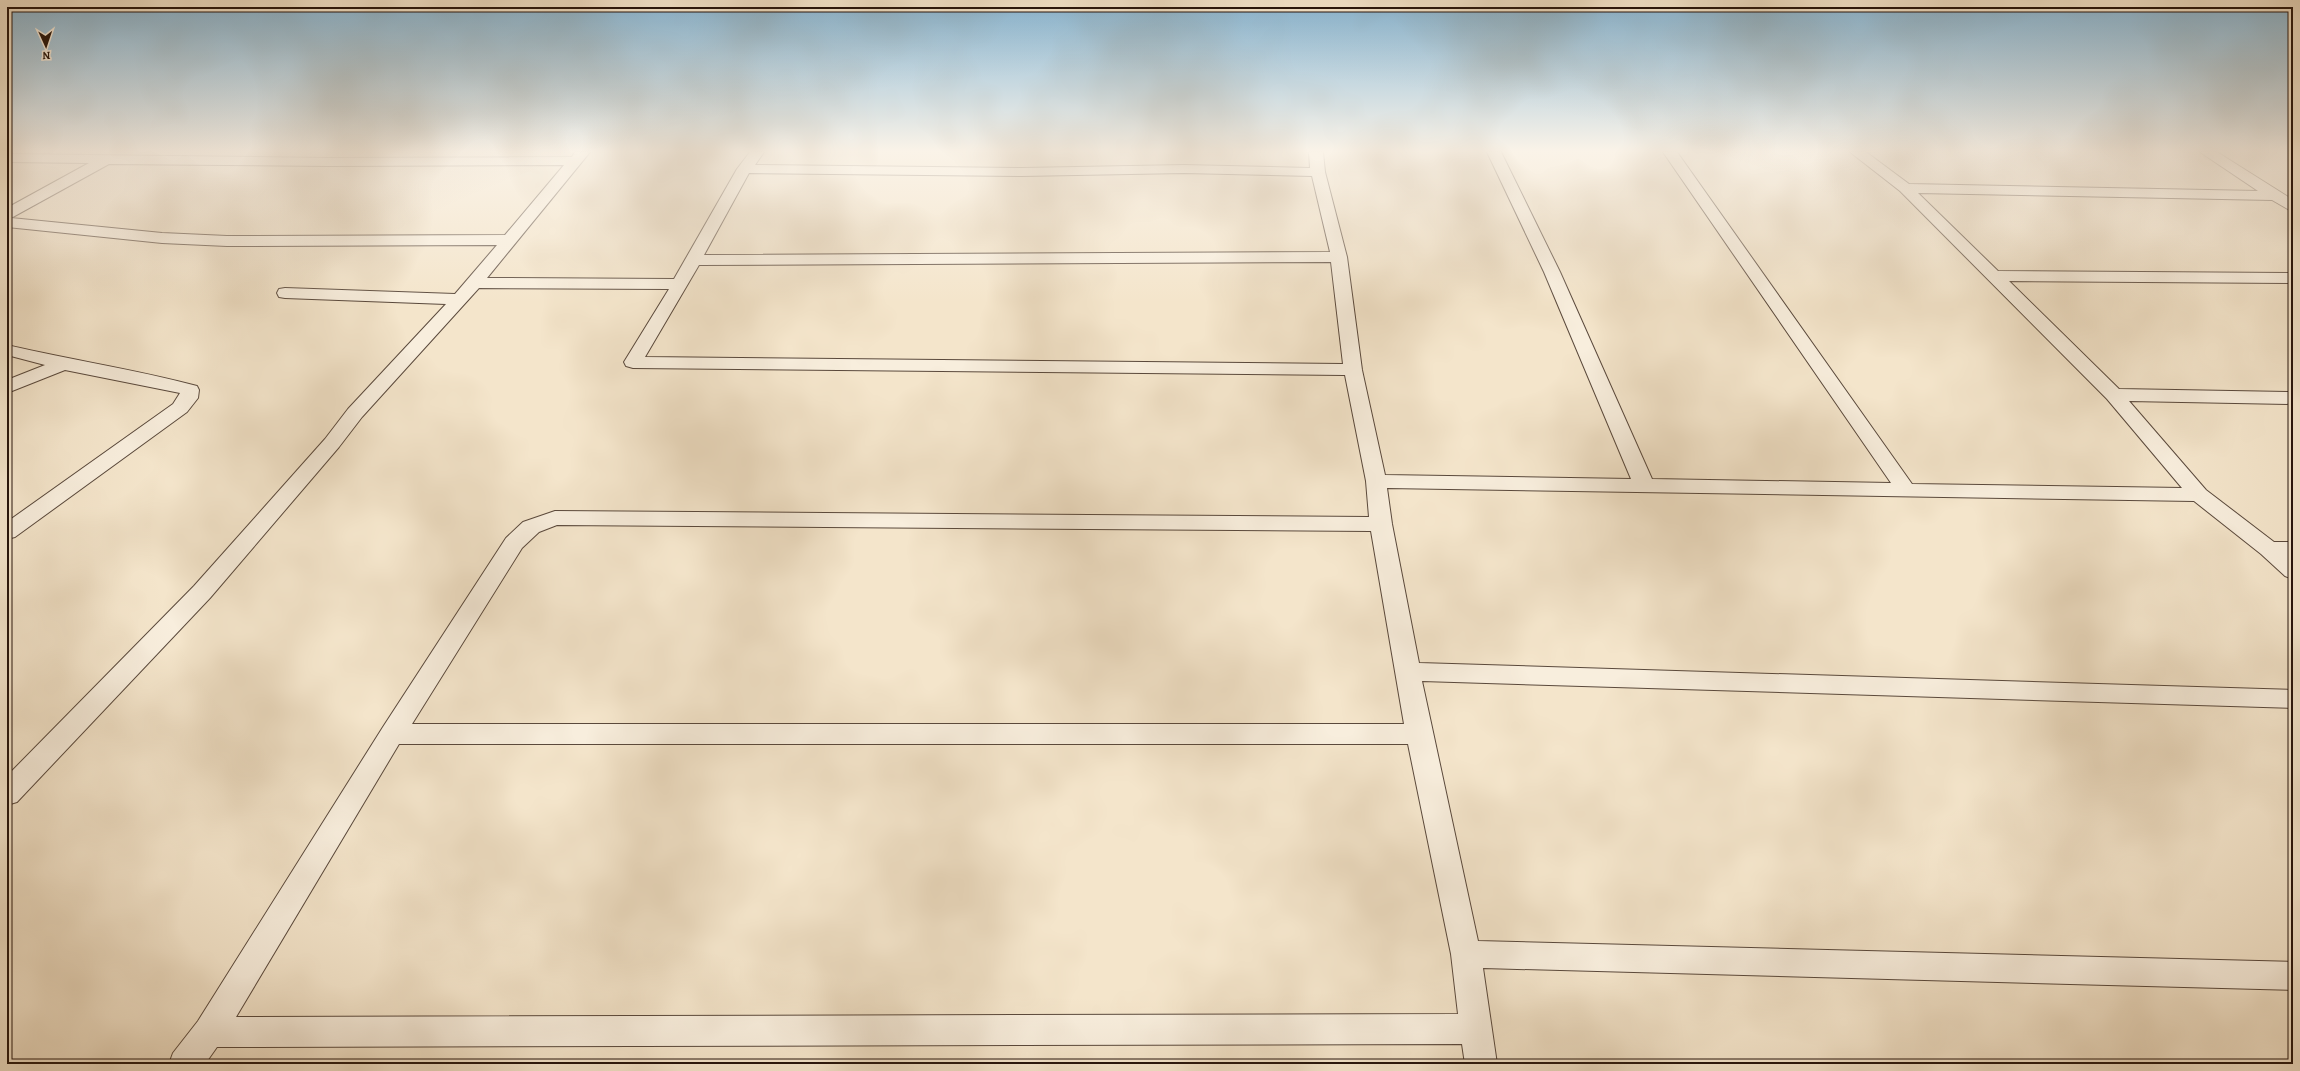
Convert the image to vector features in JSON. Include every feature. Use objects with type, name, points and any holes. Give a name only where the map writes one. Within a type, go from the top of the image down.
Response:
[{"type":"street","points":[[7,214],[29,202]]},
{"type":"street","points":[[7,794],[202,592],[332,443],[355,413],[460,299],[542,202]]},
{"type":"street","points":[[726,202],[680,284],[633,362],[1353,370]]},
{"type":"street","points":[[1325,202],[1339,257],[1353,370],[1376,481],[1381,524],[1419,734],[1466,954],[1475,1029],[1481,1064]]},
{"type":"street","points":[[1518,202],[1552,272],[1644,485]]},
{"type":"street","points":[[1705,202],[1906,490]]},
{"type":"street","points":[[1919,202],[2114,395],[2199,495],[2269,549],[2293,571]]},
{"type":"street","points":[[7,222],[132,236],[227,241],[510,240]]},
{"type":"street","points":[[693,260],[1339,257]]},
{"type":"street","points":[[1994,276],[2293,278]]},
{"type":"street","points":[[474,283],[680,284]]},
{"type":"street","points":[[285,293],[460,299]]},
{"type":"street","points":[[7,350],[62,364],[165,383],[190,390],[188,398],[180,408],[7,532]]},
{"type":"street","points":[[7,388],[62,364]]},
{"type":"street","points":[[2114,395],[2293,398]]},
{"type":"street","points":[[1376,481],[2199,495]]},
{"type":"street","points":[[185,1064],[209,1032],[392,734],[514,543],[531,527],[556,518],[1381,524]]},
{"type":"street","points":[[2269,549],[2293,549]]},
{"type":"street","points":[[1409,672],[2293,699]]},
{"type":"street","points":[[392,734],[1419,734]]},
{"type":"street","points":[[1466,954],[2293,976]]},
{"type":"street","points":[[209,1032],[1475,1029]]}]
